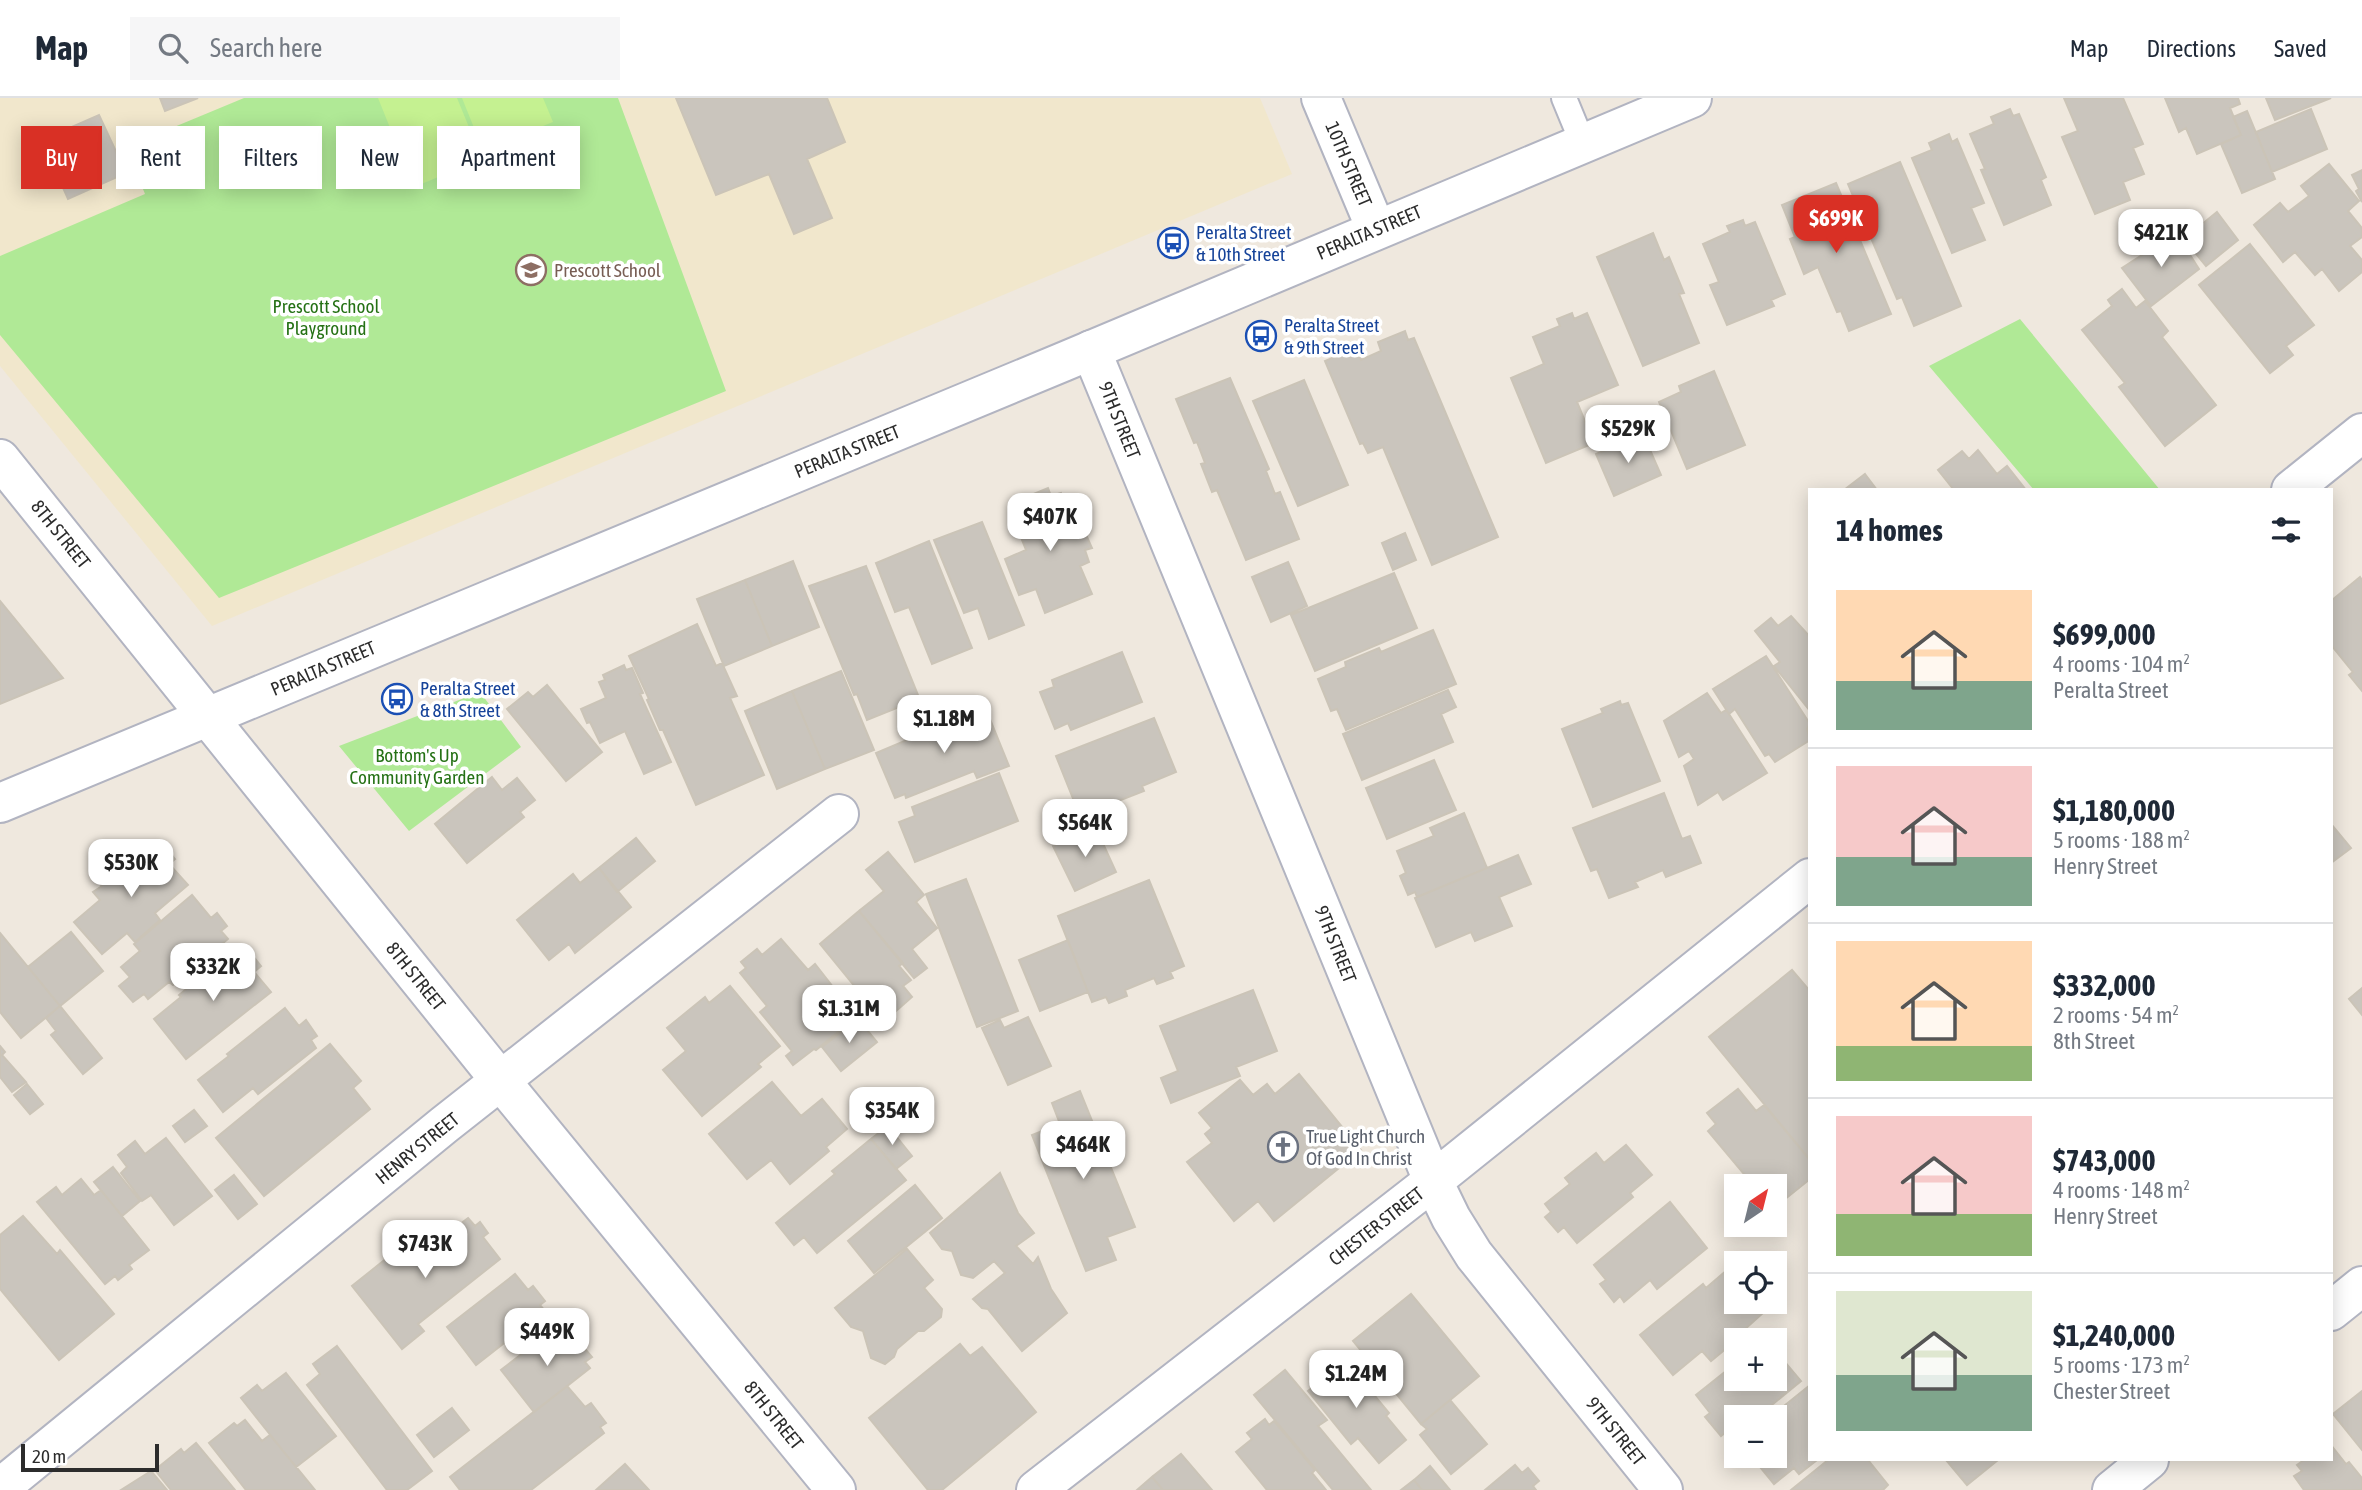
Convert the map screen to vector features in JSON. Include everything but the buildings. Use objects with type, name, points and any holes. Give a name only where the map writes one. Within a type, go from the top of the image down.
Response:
[{"type":"street","name":"10TH STREET","points":[[1321,98],[1376,229]]},
{"type":"street","name":"PERALTA STREET","points":[[0,803],[1692,98]]},
{"type":"street","name":"9TH STREET","points":[[1091,350],[1433,1181],[1451,1218],[1474,1255],[1663,1490]]},
{"type":"street","points":[[2293,488],[2362,433]]},
{"type":"street","name":"8TH STREET","points":[[0,459],[500,1080],[836,1490]]},
{"type":"street","name":"HENRY STREET","points":[[0,1488],[500,1080],[839,814]]},
{"type":"street","name":"CHESTER STREET","points":[[1036,1490],[1433,1181],[1808,880]]},
{"type":"street","points":[[2333,1309],[2362,1286]]},
{"type":"street","points":[[2112,1490],[2148,1461]]},
{"type":"lane","points":[[1564,98],[1583,144]]},
{"type":"shaded area","name":"Prescott School","points":[[0,98],[1260,98],[1292,174],[212,626],[0,366]]},
{"type":"green space","name":"Prescott School Playground","points":[[244,98],[618,98],[726,391],[219,598],[0,335],[0,256],[145,194],[143,189],[205,189],[205,126],[177,126]]},
{"type":"green space","points":[[378,98],[457,98],[468,126],[437,126],[437,178],[423,183],[423,126],[389,126]]},
{"type":"green space","points":[[462,98],[543,98],[553,122],[543,126],[473,126]]},
{"type":"green space","points":[[2020,319],[2158,488],[2032,488],[1929,366]]},
{"type":"green space","name":"Bottom's Up Community Garden","points":[[480,692],[521,747],[409,831],[339,746]]},
{"type":"place","name":"Peralta Street & 10th Street","points":[[1173,243]]},
{"type":"place","name":"Prescott School","points":[[531,270]]},
{"type":"place","name":"Peralta Street & 9th Street","points":[[1261,336]]},
{"type":"place","name":"Peralta Street & 8th Street","points":[[397,699]]},
{"type":"place","name":"True Light Church Of God In Christ","points":[[1283,1147]]}]
